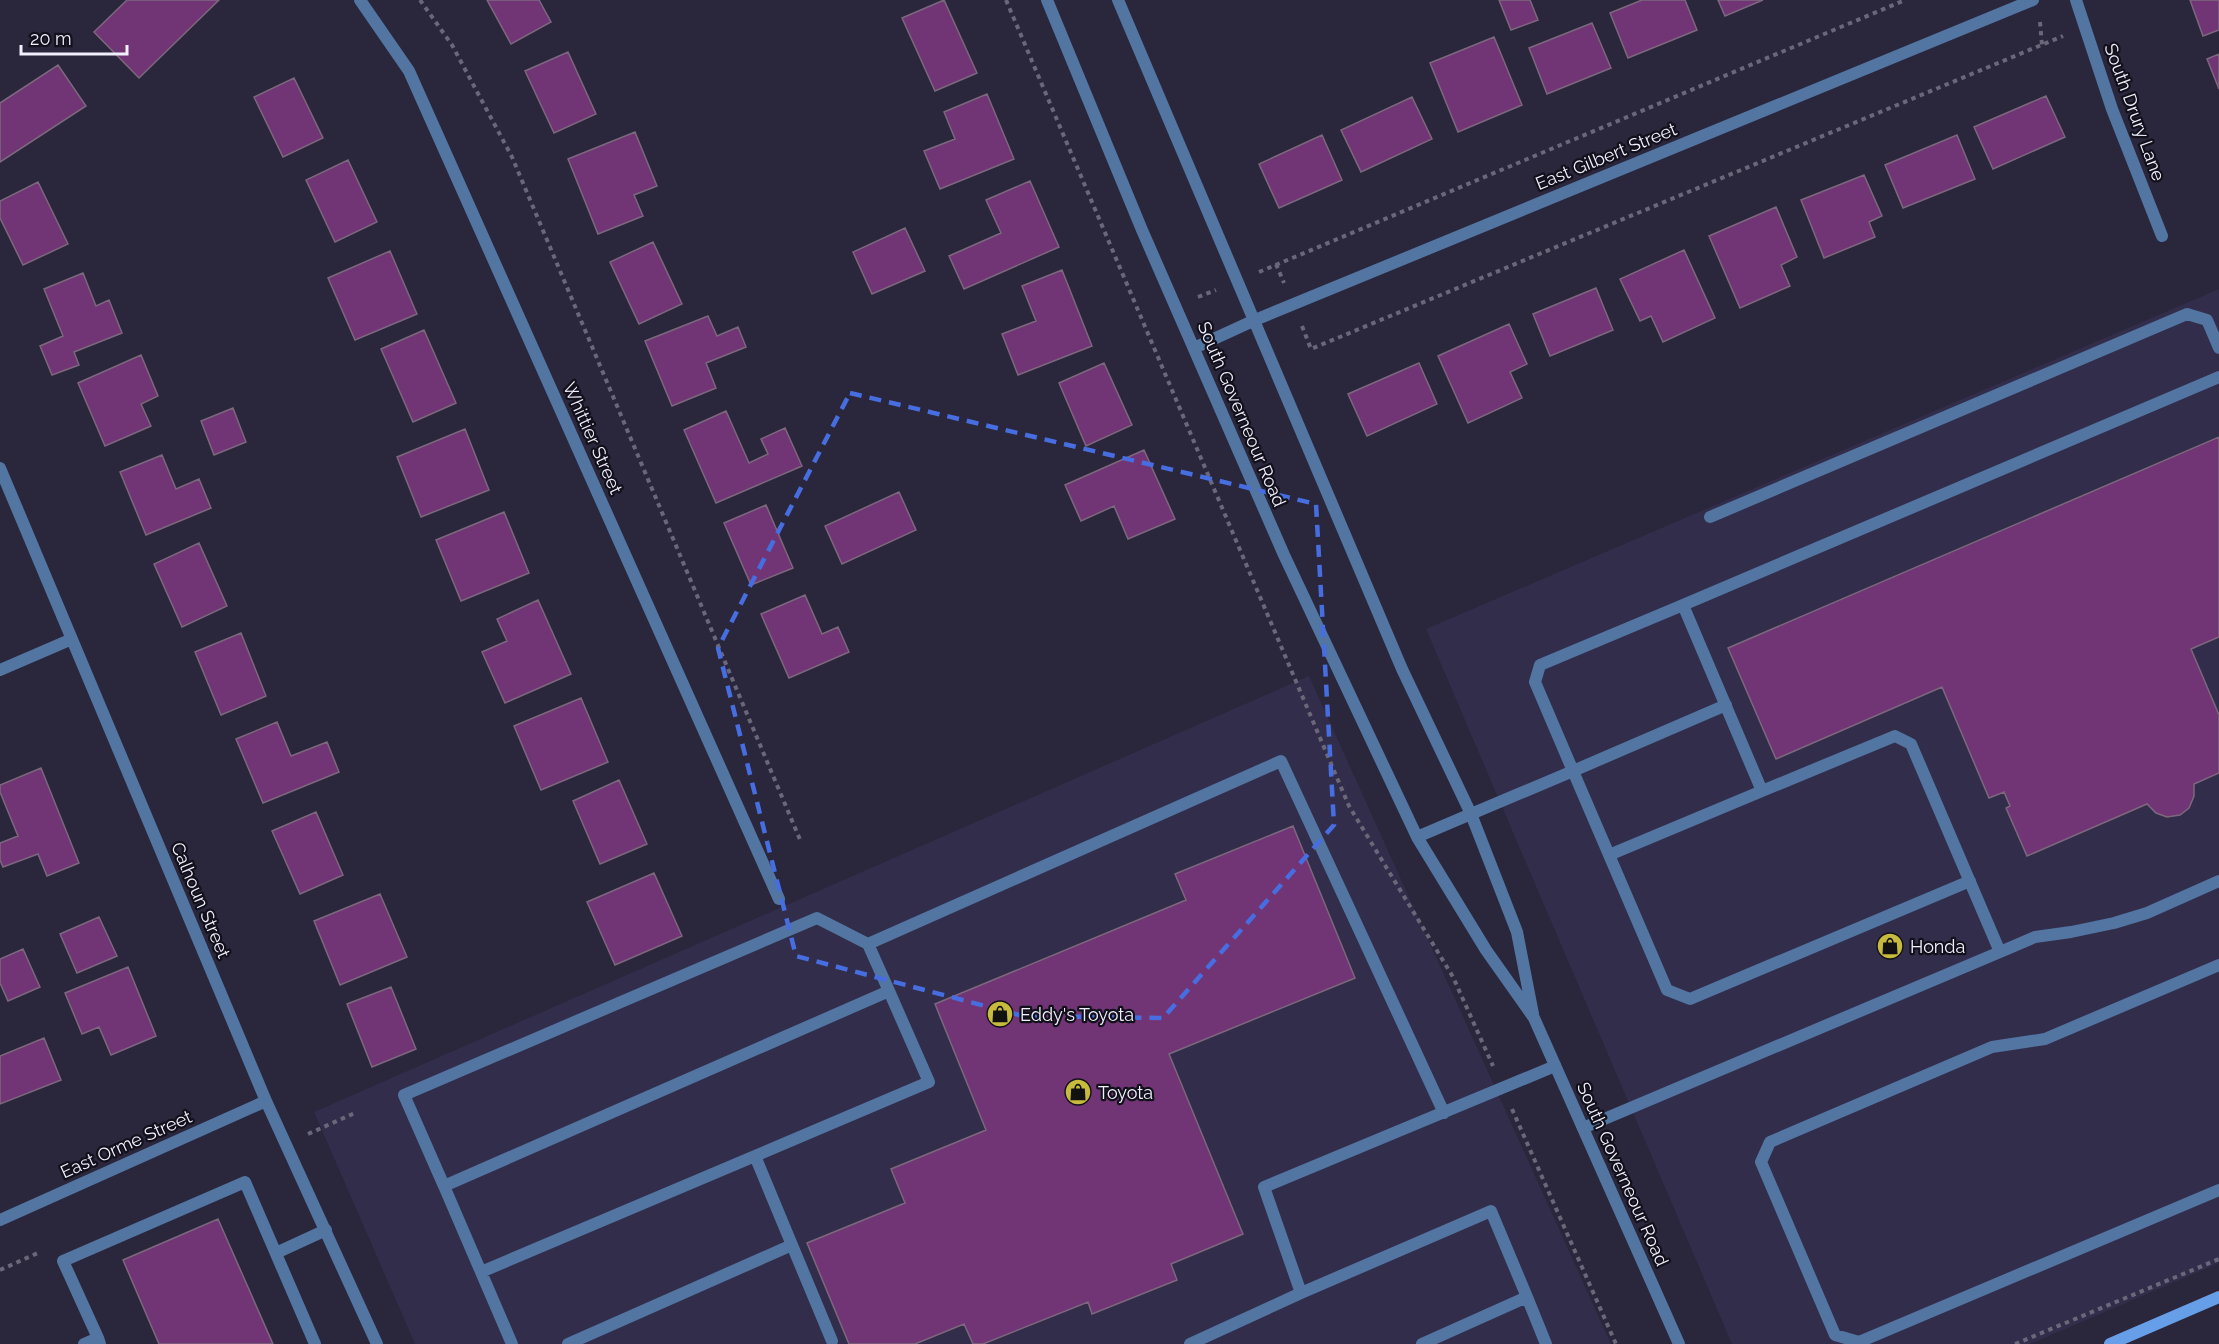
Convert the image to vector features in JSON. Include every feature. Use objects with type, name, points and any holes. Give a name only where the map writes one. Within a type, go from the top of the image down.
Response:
[{"type":"main road","points":[[2110,1344],[2219,1297]]},
{"type":"street","name":"Whittier Street","points":[[360,0],[409,71],[779,899]]},
{"type":"street","name":"South Governeour Road","points":[[1047,0],[1284,555],[1417,837],[1486,950],[1534,1018],[1679,1344]]},
{"type":"street","name":"South Governeour Road","points":[[1118,0],[1402,669],[1471,814],[1517,932],[1534,1018]]},
{"type":"street","name":"East Gilbert Street","points":[[1194,348],[1255,320],[2033,0]]},
{"type":"street","name":"South Drury Lane","points":[[2076,0],[2112,109],[2162,236]]},
{"type":"street","points":[[1710,517],[2187,314],[2207,320],[2219,348]]},
{"type":"street","points":[[1970,881],[1690,999],[1667,990],[1535,682],[1540,665],[2219,377]]},
{"type":"street","name":"Calhoun Street","points":[[0,468],[266,1101],[377,1344]]},
{"type":"street","points":[[1683,605],[1762,791]]},
{"type":"street","points":[[0,670],[72,639]]},
{"type":"street","points":[[1417,837],[1726,705]]},
{"type":"street","points":[[1609,855],[1895,736],[1911,744],[2000,952]]},
{"type":"street","points":[[868,944],[1281,761],[1444,1113]]},
{"type":"street","points":[[1583,1128],[2035,937],[2082,930],[2147,913],[2219,881]]},
{"type":"street","points":[[481,1272],[929,1082],[868,944],[817,918],[404,1095],[512,1344]]},
{"type":"street","points":[[2219,965],[2045,1039],[1992,1047],[1781,1137],[1770,1142],[1761,1162],[1835,1335],[1859,1342],[2219,1190]]},
{"type":"street","points":[[444,1186],[889,991]]},
{"type":"street","points":[[1301,1293],[1264,1187],[1556,1066]]},
{"type":"street","name":"East Orme Street","points":[[0,1220],[266,1101]]},
{"type":"street","points":[[755,1156],[830,1343]]},
{"type":"street","points":[[84,1344],[99,1341],[63,1261],[245,1182],[315,1344]]},
{"type":"street","points":[[1190,1344],[1491,1211],[1546,1344]]},
{"type":"street","points":[[276,1253],[326,1230]]},
{"type":"street","points":[[568,1344],[792,1245]]},
{"type":"street","points":[[1422,1344],[1527,1297]]},
{"type":"path","points":[[420,0],[452,45],[512,157],[801,842]]},
{"type":"path","points":[[1005,0],[1349,806],[1453,977],[1616,1344]]},
{"type":"path","points":[[1142,321],[1905,0]]},
{"type":"path","points":[[1276,264],[1311,349],[2066,35]]},
{"type":"path","points":[[2015,1344],[2219,1259]]},
{"type":"highlighted area","points":[[850,393],[1316,504],[1334,825],[1163,1018],[1023,1016],[796,956],[718,648]]},
{"type":"shaded area","name":"Honda","points":[[2219,289],[2219,1263],[2030,1344],[1732,1344],[1426,629]]},
{"type":"shaded area","name":"Eddy's Toyota","points":[[1309,676],[1611,1344],[415,1344],[314,1112]]},
{"type":"building","points":[[127,0],[219,0],[139,78],[94,32]]},
{"type":"building","points":[[487,0],[539,0],[551,22],[511,44]]},
{"type":"building","points":[[944,0],[977,73],[935,91],[902,18]]},
{"type":"building","points":[[1499,0],[1530,0],[1538,20],[1511,30]]},
{"type":"building","points":[[1642,0],[1685,0],[1697,30],[1628,58],[1610,13]]},
{"type":"building","points":[[1718,0],[1763,0],[1725,16]]},
{"type":"building","points":[[2190,0],[2219,0],[2219,30],[2203,36]]},
{"type":"building","points":[[1592,23],[1611,68],[1547,94],[1529,48]]},
{"type":"building","points":[[1494,37],[1522,105],[1458,132],[1430,63]]},
{"type":"building","points":[[568,52],[596,114],[554,133],[525,71]]},
{"type":"building","points":[[2219,54],[2219,89],[2207,59]]},
{"type":"building","points":[[58,65],[86,106],[0,162],[0,103]]},
{"type":"building","points":[[294,78],[323,138],[283,157],[254,97]]},
{"type":"building","points":[[987,94],[1014,159],[940,189],[924,151],[955,139],[944,112]]},
{"type":"building","points":[[2046,96],[2065,137],[1993,169],[1974,127]]},
{"type":"building","points":[[1412,97],[1432,139],[1361,172],[1341,130]]},
{"type":"building","points":[[635,132],[657,186],[634,195],[643,216],[598,234],[568,159]]},
{"type":"building","points":[[1322,135],[1342,180],[1279,208],[1259,164]]},
{"type":"building","points":[[1957,135],[1975,179],[1903,208],[1885,165]]},
{"type":"building","points":[[348,160],[377,222],[335,242],[306,180]]},
{"type":"building","points":[[1864,175],[1882,216],[1869,222],[1875,237],[1824,258],[1801,200]]},
{"type":"building","points":[[1030,181],[1059,247],[964,289],[949,256],[1001,233],[986,200]]},
{"type":"building","points":[[38,182],[68,244],[23,265],[0,218],[0,201]]},
{"type":"building","points":[[1776,207],[1797,257],[1781,265],[1790,286],[1740,308],[1709,236]]},
{"type":"building","points":[[905,228],[925,271],[872,294],[853,252]]},
{"type":"building","points":[[653,242],[682,304],[639,324],[610,262]]},
{"type":"building","points":[[1684,250],[1715,318],[1663,342],[1651,316],[1640,321],[1620,279]]},
{"type":"building","points":[[390,251],[417,314],[355,340],[328,278]]},
{"type":"building","points":[[1062,270],[1092,346],[1018,375],[1002,334],[1036,321],[1022,286]]},
{"type":"building","points":[[83,273],[96,306],[109,300],[122,333],[74,352],[79,365],[52,375],[40,346],[63,336],[44,289]]},
{"type":"building","points":[[1596,288],[1613,330],[1550,356],[1533,314]]},
{"type":"building","points":[[708,316],[717,336],[738,327],[746,347],[706,363],[716,388],[672,406],[645,341]]},
{"type":"building","points":[[1509,324],[1527,364],[1510,372],[1522,398],[1468,423],[1438,356]]},
{"type":"building","points":[[424,330],[456,403],[413,422],[381,349]]},
{"type":"building","points":[[141,355],[158,396],[141,404],[151,426],[105,446],[78,383]]},
{"type":"building","points":[[1104,363],[1132,425],[1086,446],[1059,383]]},
{"type":"building","points":[[1419,363],[1437,404],[1367,436],[1348,394]]},
{"type":"building","points":[[233,408],[246,442],[214,455],[201,421]]},
{"type":"building","points":[[726,411],[749,463],[768,454],[761,439],[785,428],[802,466],[716,503],[684,430]]},
{"type":"building","points":[[465,429],[489,490],[421,517],[397,457]]},
{"type":"building","points":[[2219,437],[2219,637],[2191,649],[2219,715],[2219,773],[2194,784],[2194,796],[2189,808],[2180,815],[2167,817],[2156,813],[2147,804],[2027,856],[2006,808],[2010,806],[2004,792],[1989,798],[1942,687],[1776,759],[1728,648]]},
{"type":"building","points":[[1144,450],[1175,519],[1128,539],[1114,506],[1081,521],[1065,485]]},
{"type":"building","points":[[162,455],[176,489],[199,479],[211,508],[146,535],[120,472]]},
{"type":"building","points":[[899,492],[916,530],[842,564],[825,526]]},
{"type":"building","points":[[766,505],[793,568],[751,585],[724,523]]},
{"type":"building","points":[[504,512],[529,573],[461,601],[436,540]]},
{"type":"building","points":[[199,543],[227,606],[182,627],[154,564]]},
{"type":"building","points":[[805,595],[822,634],[838,627],[849,652],[789,678],[761,614]]},
{"type":"building","points":[[538,600],[571,674],[505,703],[482,652],[507,641],[497,619]]},
{"type":"building","points":[[241,633],[266,696],[221,715],[195,652]]},
{"type":"building","points":[[581,698],[608,762],[541,790],[514,726]]},
{"type":"building","points":[[277,722],[291,756],[327,742],[339,772],[263,803],[236,739]]},
{"type":"building","points":[[41,768],[79,863],[47,876],[38,854],[3,867],[0,860],[0,843],[18,836],[0,792],[0,785]]},
{"type":"building","points":[[619,780],[647,844],[600,864],[573,801]]},
{"type":"building","points":[[316,812],[343,875],[300,894],[272,831]]},
{"type":"building","name":"Toyota","points":[[1293,826],[1355,978],[1169,1054],[1243,1234],[1171,1264],[1177,1280],[1092,1314],[1088,1302],[983,1344],[973,1344],[964,1324],[915,1344],[849,1344],[807,1243],[905,1203],[891,1169],[986,1130],[935,1004],[1186,900],[1175,874]]},
{"type":"building","points":[[654,873],[682,936],[615,965],[587,902]]},
{"type":"building","points":[[380,894],[407,957],[340,985],[314,921]]},
{"type":"building","points":[[99,917],[117,956],[77,973],[60,934]]},
{"type":"building","points":[[23,949],[40,987],[8,1001],[0,983],[0,959]]},
{"type":"building","points":[[128,967],[156,1036],[111,1055],[99,1027],[82,1034],[65,993]]},
{"type":"building","points":[[391,987],[416,1049],[372,1067],[347,1004]]},
{"type":"building","points":[[44,1038],[61,1080],[0,1104],[0,1056]]},
{"type":"building","points":[[218,1219],[273,1344],[159,1344],[123,1260]]},
{"type":"place","name":"Honda","points":[[1890,946]]},
{"type":"place","name":"Eddy's Toyota","points":[[1000,1014]]},
{"type":"place","name":"Toyota","points":[[1078,1092]]}]
